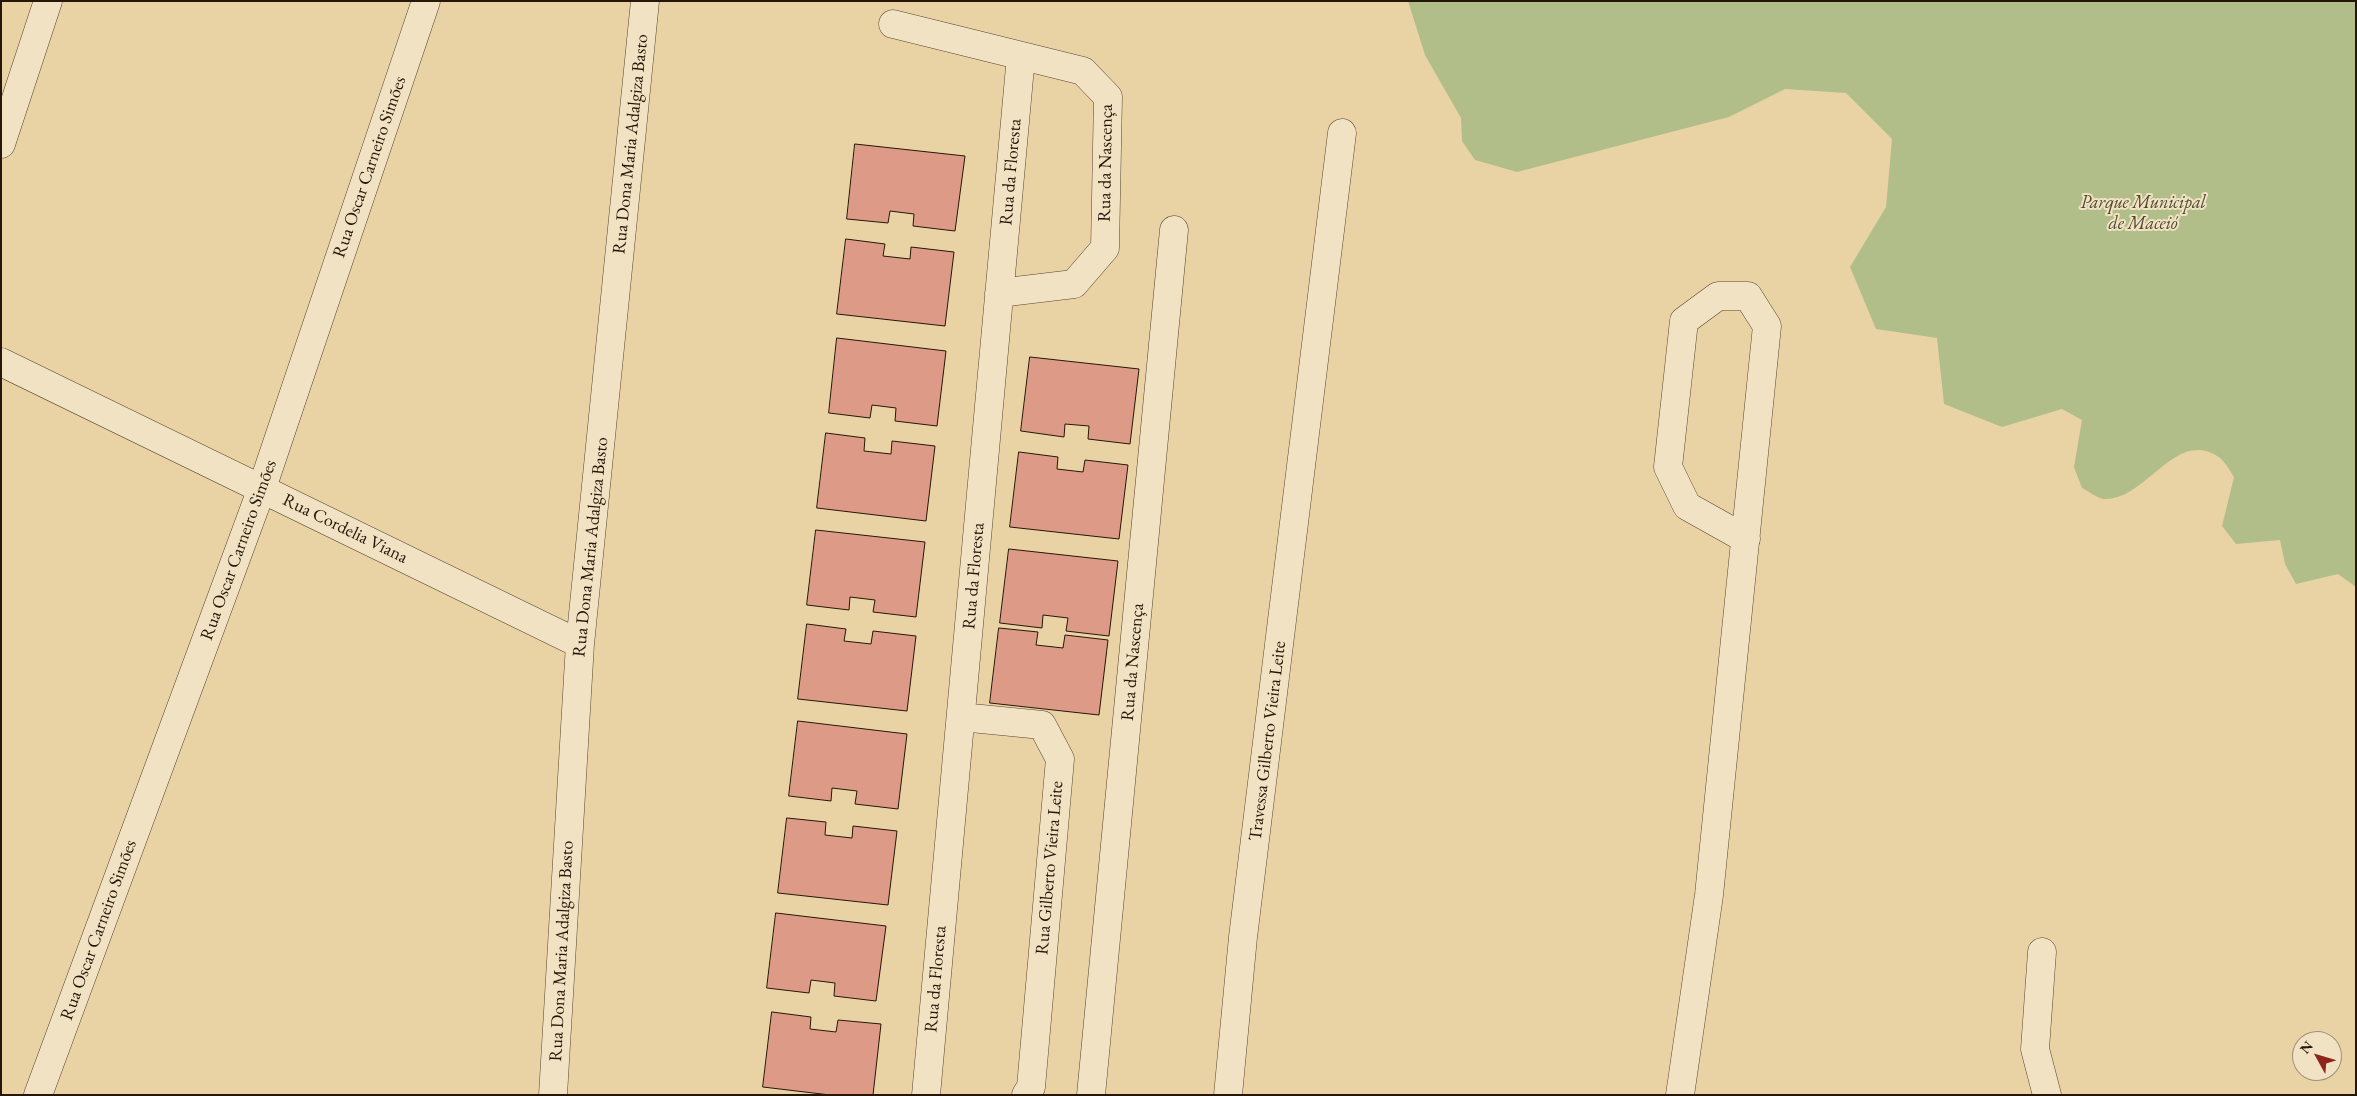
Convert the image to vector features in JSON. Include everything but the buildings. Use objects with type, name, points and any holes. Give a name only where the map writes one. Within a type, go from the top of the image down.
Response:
[{"type":"street","points":[[1,144],[48,1]]},
{"type":"street","name":"Rua Oscar Carneiro Simões","points":[[38,1095],[262,488],[426,1]]},
{"type":"street","name":"Rua Dona Maria Adalgiza Basto","points":[[553,1095],[580,644],[645,1]]},
{"type":"street","name":"Rua da Nascença","points":[[893,24],[1083,71],[1108,97],[1105,248],[1074,284],[999,293]]},
{"type":"street","name":"Rua da Floresta","points":[[926,1095],[1021,56]]},
{"type":"street","name":"Travessa Gilberto Vieira Leite","points":[[1228,1095],[1243,937],[1342,133]]},
{"type":"street","name":"Rua da Nascença","points":[[1091,1095],[1174,230]]},
{"type":"street","points":[[1680,1095],[1709,895],[1746,539],[1768,326],[1748,296],[1718,296],[1684,321],[1668,467],[1687,506],[1746,539]]},
{"type":"street","name":"Rua Cordelia Viana","points":[[1,362],[580,644]]},
{"type":"street","name":"Rua Gilberto Vieira Leite","points":[[961,717],[1042,725],[1060,759],[1031,1087],[1026,1095]]},
{"type":"street","points":[[2042,952],[2035,1049],[2047,1095]]},
{"type":"green space","name":"Parque Municipal de Maceió","points":[[1408,1],[2356,1],[2356,587],[2338,574],[2296,584],[2285,564],[2280,540],[2236,544],[2222,526],[2234,477],[2220,458],[2204,451],[2189,451],[2175,458],[2134,489],[2119,497],[2103,499],[2082,488],[2074,467],[2082,420],[2062,409],[2002,427],[1944,404],[1937,338],[1876,329],[1850,267],[1886,207],[1892,139],[1846,93],[1785,89],[1729,117],[1517,172],[1475,160],[1462,141],[1461,118],[1425,55]]}]
